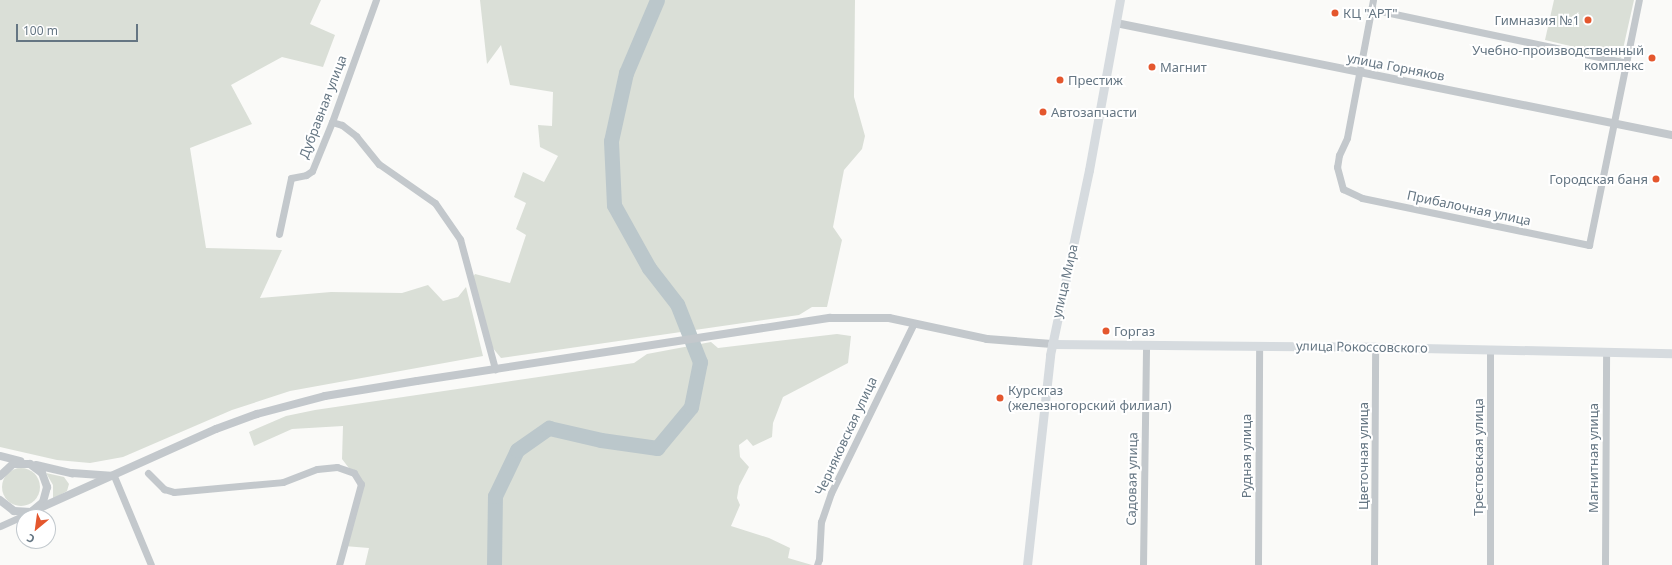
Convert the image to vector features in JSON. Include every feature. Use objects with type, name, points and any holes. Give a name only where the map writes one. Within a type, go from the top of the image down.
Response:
[{"type":"main road","name":"улица Мира","points":[[1027,565],[1052,344],[1089,170],[1120,0]]},
{"type":"main road","name":"улица Рокоссовского","points":[[1052,344],[1375,347],[1672,353]]},
{"type":"street","name":"Дубравная улица","points":[[279,234],[291,178],[306,175],[312,171],[332,122],[376,0]]},
{"type":"street","points":[[1359,72],[1373,0]]},
{"type":"street","points":[[1615,123],[1639,0]]},
{"type":"street","points":[[1371,9],[1627,63]]},
{"type":"street","name":"улица Горняков","points":[[1116,23],[1672,135]]},
{"type":"street","name":"Прибалочная улица","points":[[1359,72],[1347,138],[1339,155],[1337,167],[1343,190],[1362,198],[1578,243],[1589,245],[1615,123]]},
{"type":"street","points":[[332,122],[342,125],[356,136],[379,164],[435,203],[460,239],[495,369]]},
{"type":"street","points":[[38,509],[216,429],[294,402],[495,369],[830,318],[889,318],[987,339],[1052,344]]},
{"type":"street","name":"Черняковская улица","points":[[817,565],[819,559],[821,522],[831,493],[914,323]]},
{"type":"street","name":"Садовая улица","points":[[1143,565],[1146,345]]},
{"type":"street","name":"Рудная улица","points":[[1258,565],[1259,346]]},
{"type":"street","name":"Цветочная улица","points":[[1374,565],[1375,347]]},
{"type":"street","name":"Трестовская улица","points":[[1490,349],[1490,565]]},
{"type":"street","name":"Магнитная улица","points":[[1605,565],[1606,351]]},
{"type":"street","points":[[0,456],[72,473],[114,476]]},
{"type":"street","points":[[0,476],[13,464],[30,464],[42,473],[47,487],[43,502],[35,509]]},
{"type":"street","points":[[148,473],[164,489],[174,492],[283,482],[317,469],[337,467],[354,473],[361,484],[339,565]]},
{"type":"street","points":[[114,476],[151,565]]},
{"type":"street","points":[[0,500],[16,512]]},
{"type":"street","points":[[0,526],[16,519]]},
{"type":"shaded area","points":[[0,0],[321,0],[310,24],[335,35],[323,67],[282,57],[231,85],[252,124],[190,148],[206,248],[282,250],[260,298],[331,292],[402,293],[428,285],[443,301],[458,297],[466,287],[483,356],[290,391],[232,410],[123,457],[90,463],[57,460],[0,447]]},
{"type":"shaded area","points":[[480,0],[855,0],[854,97],[865,136],[862,149],[844,170],[833,227],[842,240],[827,307],[812,307],[799,315],[501,358],[487,341],[471,280],[475,274],[510,283],[526,235],[516,229],[526,203],[514,197],[523,172],[544,182],[558,156],[540,147],[538,125],[552,126],[553,92],[510,85],[501,45],[487,64]]},
{"type":"shaded area","name":"Гимназия №1","points":[[1554,0],[1634,0],[1621,58],[1545,40]]},
{"type":"shaded area","points":[[837,334],[851,336],[848,363],[783,397],[773,423],[772,437],[753,446],[747,439],[739,445],[740,457],[749,467],[739,486],[737,498],[740,505],[731,526],[769,538],[790,548],[788,558],[812,565],[365,565],[369,548],[344,546],[361,484],[342,459],[343,426],[292,429],[254,446],[249,432],[286,416],[315,410],[634,363],[647,354],[711,342],[718,348]]},
{"type":"shaded area","points":[[21,468],[31,471],[37,477],[40,487],[37,497],[31,503],[21,506],[11,503],[5,497],[2,487],[5,477],[11,471]]},
{"type":"shaded area","points":[[46,473],[64,477],[69,484],[67,491],[53,499],[53,485]]},
{"type":"waterway","points":[[494,565],[495,496],[517,450],[549,428],[601,440],[657,448],[691,407],[700,362],[677,304],[649,268],[614,205],[611,141],[626,73],[657,0]]},
{"type":"place","name":"КЦ \"АРТ\"","points":[[1335,13]]},
{"type":"place","name":"Гимназия №1","points":[[1588,20]]},
{"type":"place","name":"Учебно-производственный комплекс","points":[[1652,58]]},
{"type":"place","name":"Магнит","points":[[1152,67]]},
{"type":"place","name":"Престиж","points":[[1060,80]]},
{"type":"place","name":"Автозапчасти","points":[[1043,112]]},
{"type":"place","name":"Городская баня","points":[[1656,179]]},
{"type":"place","name":"Горгаз","points":[[1106,331]]},
{"type":"place","name":"Курскгаз (железногорский филиал)","points":[[1000,398]]}]
